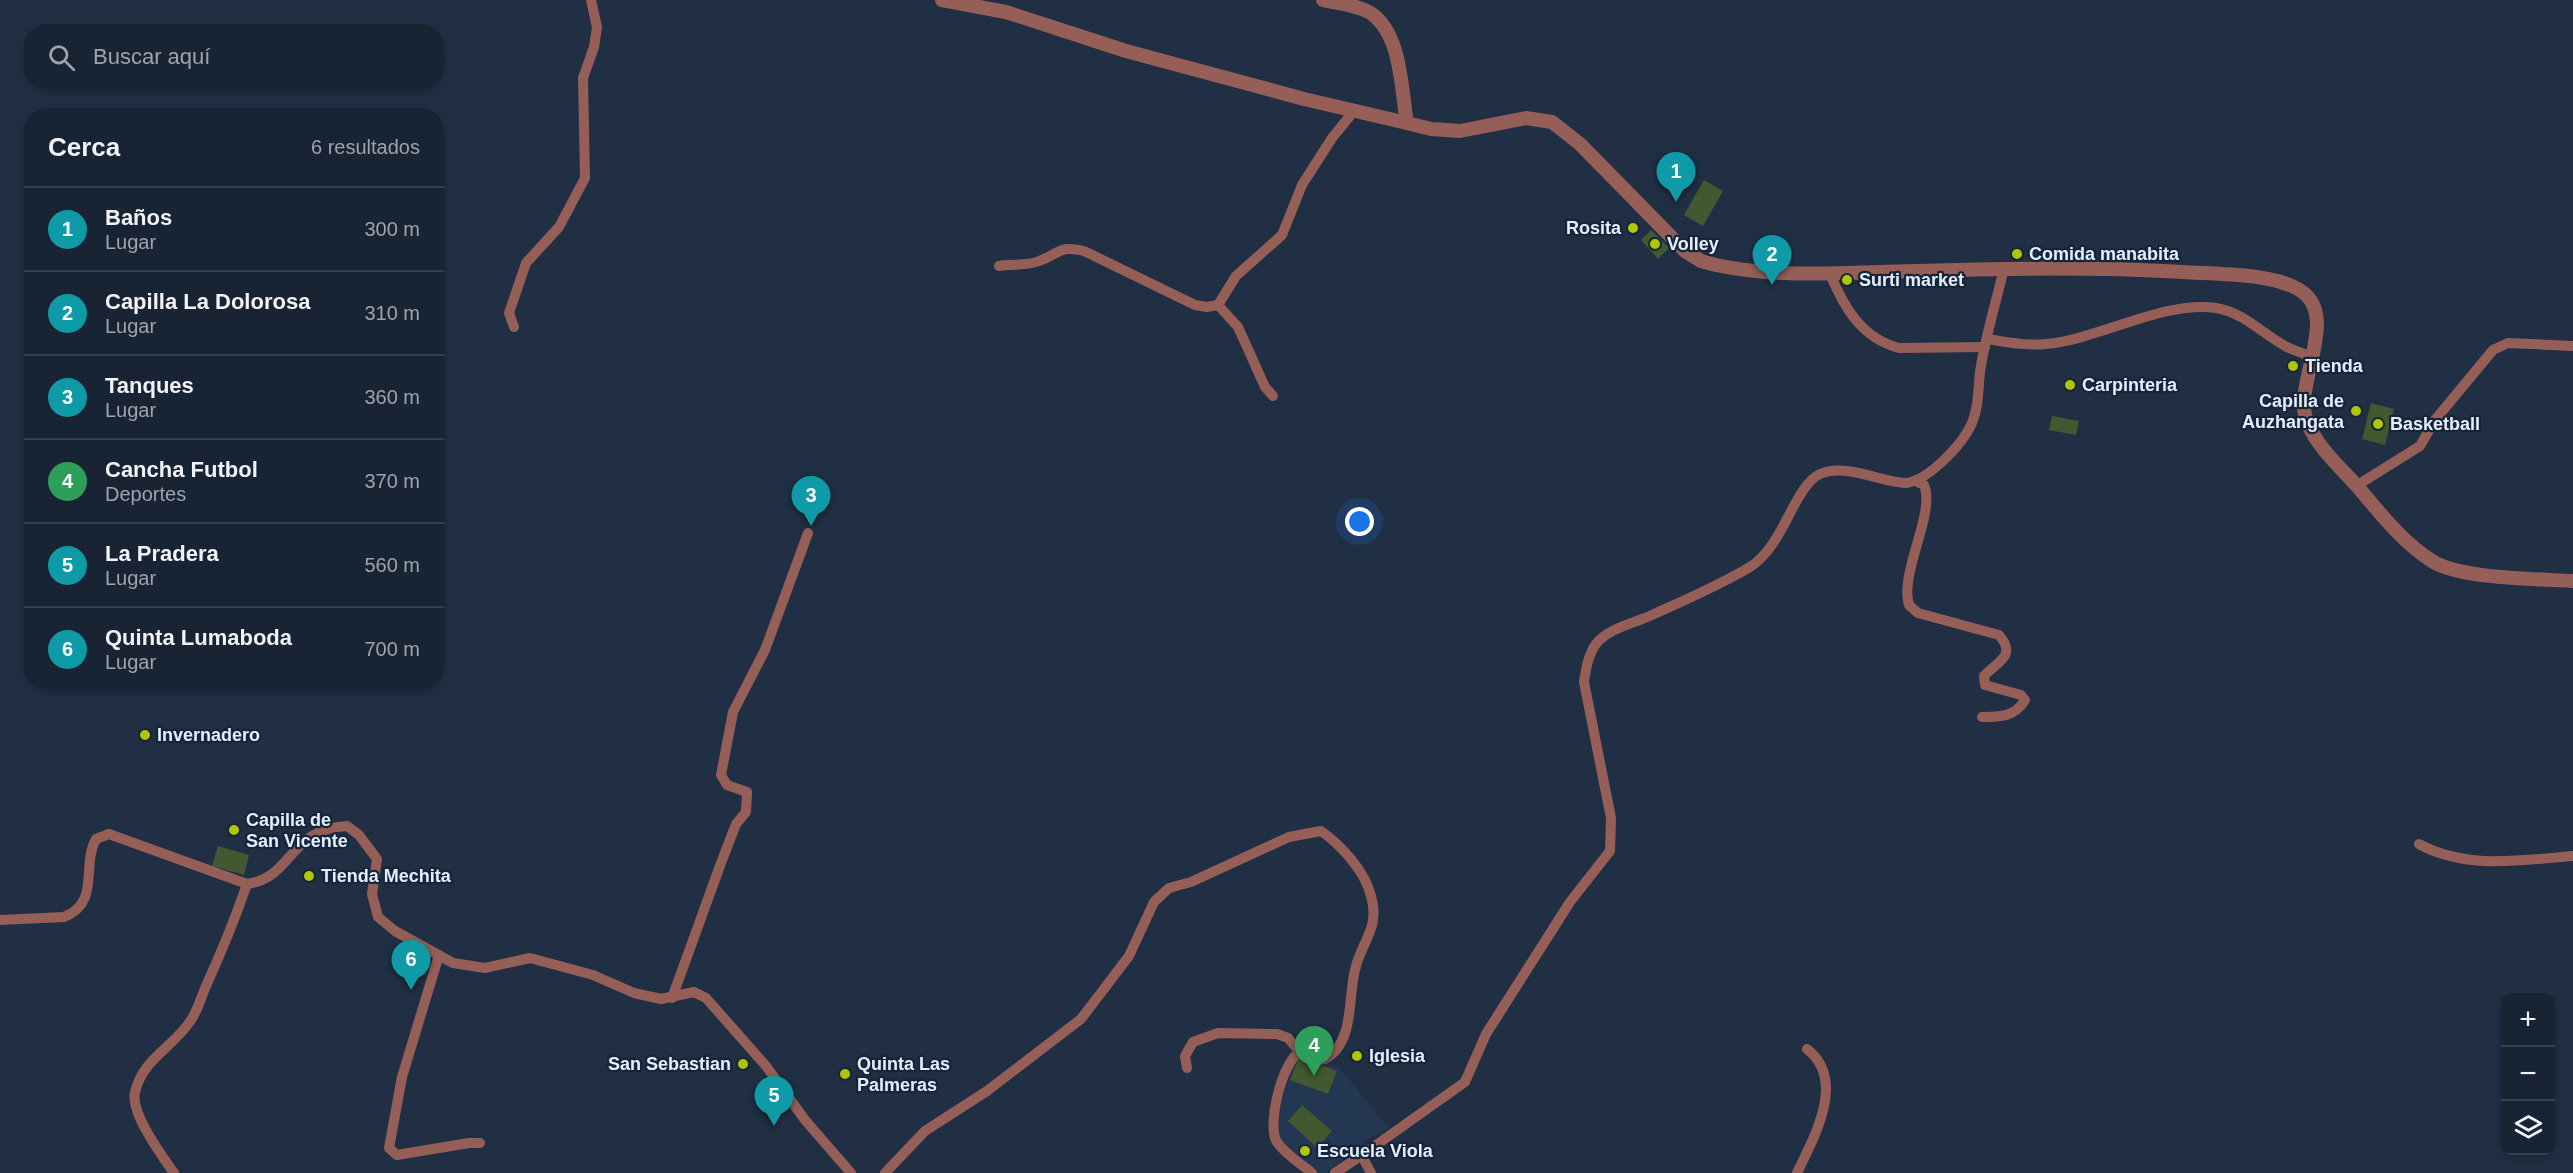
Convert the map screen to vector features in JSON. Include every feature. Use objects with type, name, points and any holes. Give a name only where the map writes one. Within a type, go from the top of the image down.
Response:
[{"type":"street","points":[[514,327],[509,313],[526,263],[559,227],[585,178],[583,78],[594,46],[597,27],[591,0]]},
{"type":"street","points":[[942,0],[1006,12],[1126,51],[1431,129],[1460,131],[1526,118],[1552,122],[1580,144],[1625,188],[1665,233],[1701,261],[1727,268],[1830,274],[2004,268],[2130,269],[2223,274],[2268,280],[2296,287],[2313,302],[2317,333],[2304,399],[2306,417],[2314,434],[2395,531],[2433,562],[2460,572],[2573,581]]},
{"type":"street","points":[[1323,0],[1360,8],[1379,21],[1390,40],[1398,65],[1407,123]]},
{"type":"street","points":[[999,266],[1038,262],[1058,249],[1068,247],[1084,250],[1195,305],[1207,307],[1218,305],[1236,276],[1282,235],[1302,185],[1332,138],[1354,111]]},
{"type":"street","points":[[1335,1173],[1465,1082],[1486,1034],[1570,902],[1610,850],[1611,818],[1584,682],[1586,664],[1596,643],[1609,633],[1693,596],[1750,567],[1766,556],[1808,484],[1821,474],[1838,471],[1894,482],[1916,481],[1927,475],[1949,453],[1972,424],[1977,409],[1986,343],[2004,268]]},
{"type":"street","points":[[1830,274],[1844,308],[1872,336],[1887,345],[1899,348],[1986,343],[2046,344],[2185,309],[2214,308],[2238,314],[2286,347],[2313,357]]},
{"type":"street","points":[[1218,305],[1238,327],[1265,387],[1273,396]]},
{"type":"street","points":[[2356,486],[2420,446],[2449,402],[2493,350],[2508,343],[2573,346]]},
{"type":"street","points":[[1916,481],[1924,485],[1926,494],[1920,535],[1910,571],[1909,605],[1918,613],[1999,635],[2006,644],[2006,653],[1983,680],[1985,685],[2021,695],[2025,700],[2013,713],[2000,717],[1982,717]]},
{"type":"street","points":[[672,998],[736,824],[746,812],[747,792],[727,785],[721,775],[733,712],[765,650],[808,532]]},
{"type":"street","points":[[0,920],[64,917],[73,913],[85,899],[89,888],[89,866],[93,843],[96,839],[109,834],[247,884],[265,879],[278,871],[294,850],[312,835],[333,827],[347,826],[359,835],[377,859],[372,894],[378,917],[395,932],[453,963],[473,968],[485,968],[530,958],[593,975],[634,993],[661,999],[694,992],[706,998],[766,1066],[805,1120],[851,1173]]},
{"type":"street","points":[[885,1173],[933,1124],[987,1091],[1081,1019],[1129,956],[1154,902],[1169,888],[1191,882],[1288,837],[1321,831],[1360,873],[1371,896],[1373,920],[1369,940],[1356,965],[1346,1029],[1338,1048],[1325,1059],[1317,1060],[1300,1052],[1288,1038],[1277,1034],[1218,1033],[1193,1042],[1185,1056],[1187,1068]]},
{"type":"street","points":[[2419,844],[2434,851],[2476,861],[2535,861],[2573,856]]},
{"type":"street","points":[[174,1173],[136,1108],[135,1093],[144,1072],[157,1054],[191,1021],[227,938],[247,884]]},
{"type":"street","points":[[439,955],[402,1077],[390,1148],[397,1155],[480,1143]]},
{"type":"street","points":[[1797,1173],[1819,1125],[1826,1100],[1823,1068],[1818,1058],[1807,1049]]},
{"type":"street","points":[[1300,1052],[1288,1062],[1273,1117],[1274,1131],[1276,1141],[1312,1173]]},
{"type":"street","points":[[1365,1153],[1364,1160],[1371,1173]]},
{"type":"shaded area","points":[[1296,1056],[1338,1066],[1389,1128],[1365,1141],[1326,1173],[1315,1173],[1277,1138],[1276,1121]]},
{"type":"green space","points":[[1704,180],[1723,191],[1703,226],[1684,215]]},
{"type":"green space","name":"Volley","points":[[1651,230],[1669,248],[1658,259],[1641,240]]},
{"type":"green space","name":"Basketball","points":[[2371,403],[2394,409],[2385,445],[2362,439]]},
{"type":"green space","points":[[2052,416],[2079,421],[2076,435],[2049,430]]},
{"type":"green space","points":[[218,846],[249,855],[244,875],[212,866]]},
{"type":"green space","points":[[1299,1057],[1337,1071],[1328,1094],[1290,1080]]},
{"type":"green space","points":[[1302,1105],[1332,1131],[1317,1148],[1288,1121]]},
{"type":"place","name":"Baños","points":[[1676,202]]},
{"type":"place","name":"Rosita","points":[[1633,228]]},
{"type":"place","name":"Volley","points":[[1655,244]]},
{"type":"place","name":"Comida manabita","points":[[2017,254]]},
{"type":"place","name":"Surti market","points":[[1847,280]]},
{"type":"place","name":"Capilla La Dolorosa","points":[[1772,285]]},
{"type":"place","name":"Tienda","points":[[2293,366]]},
{"type":"place","name":"Carpinteria","points":[[2070,385]]},
{"type":"place","name":"Capilla de Auzhangata","points":[[2356,411]]},
{"type":"place","name":"Basketball","points":[[2378,424]]},
{"type":"place","name":"Tanques","points":[[811,526]]},
{"type":"place","name":"Invernadero","points":[[145,735]]},
{"type":"place","name":"Capilla de San Vicente","points":[[234,830]]},
{"type":"place","name":"Tienda Mechita","points":[[309,876]]},
{"type":"place","name":"Quinta Lumaboda","points":[[411,990]]},
{"type":"place","name":"Iglesia","points":[[1357,1056]]},
{"type":"place","name":"San Sebastian","points":[[743,1064]]},
{"type":"place","name":"Quinta Las Palmeras","points":[[845,1074]]},
{"type":"place","name":"Cancha Futbol","points":[[1314,1076]]},
{"type":"place","name":"La Pradera","points":[[774,1126]]},
{"type":"place","name":"Escuela Viola","points":[[1305,1151]]}]
